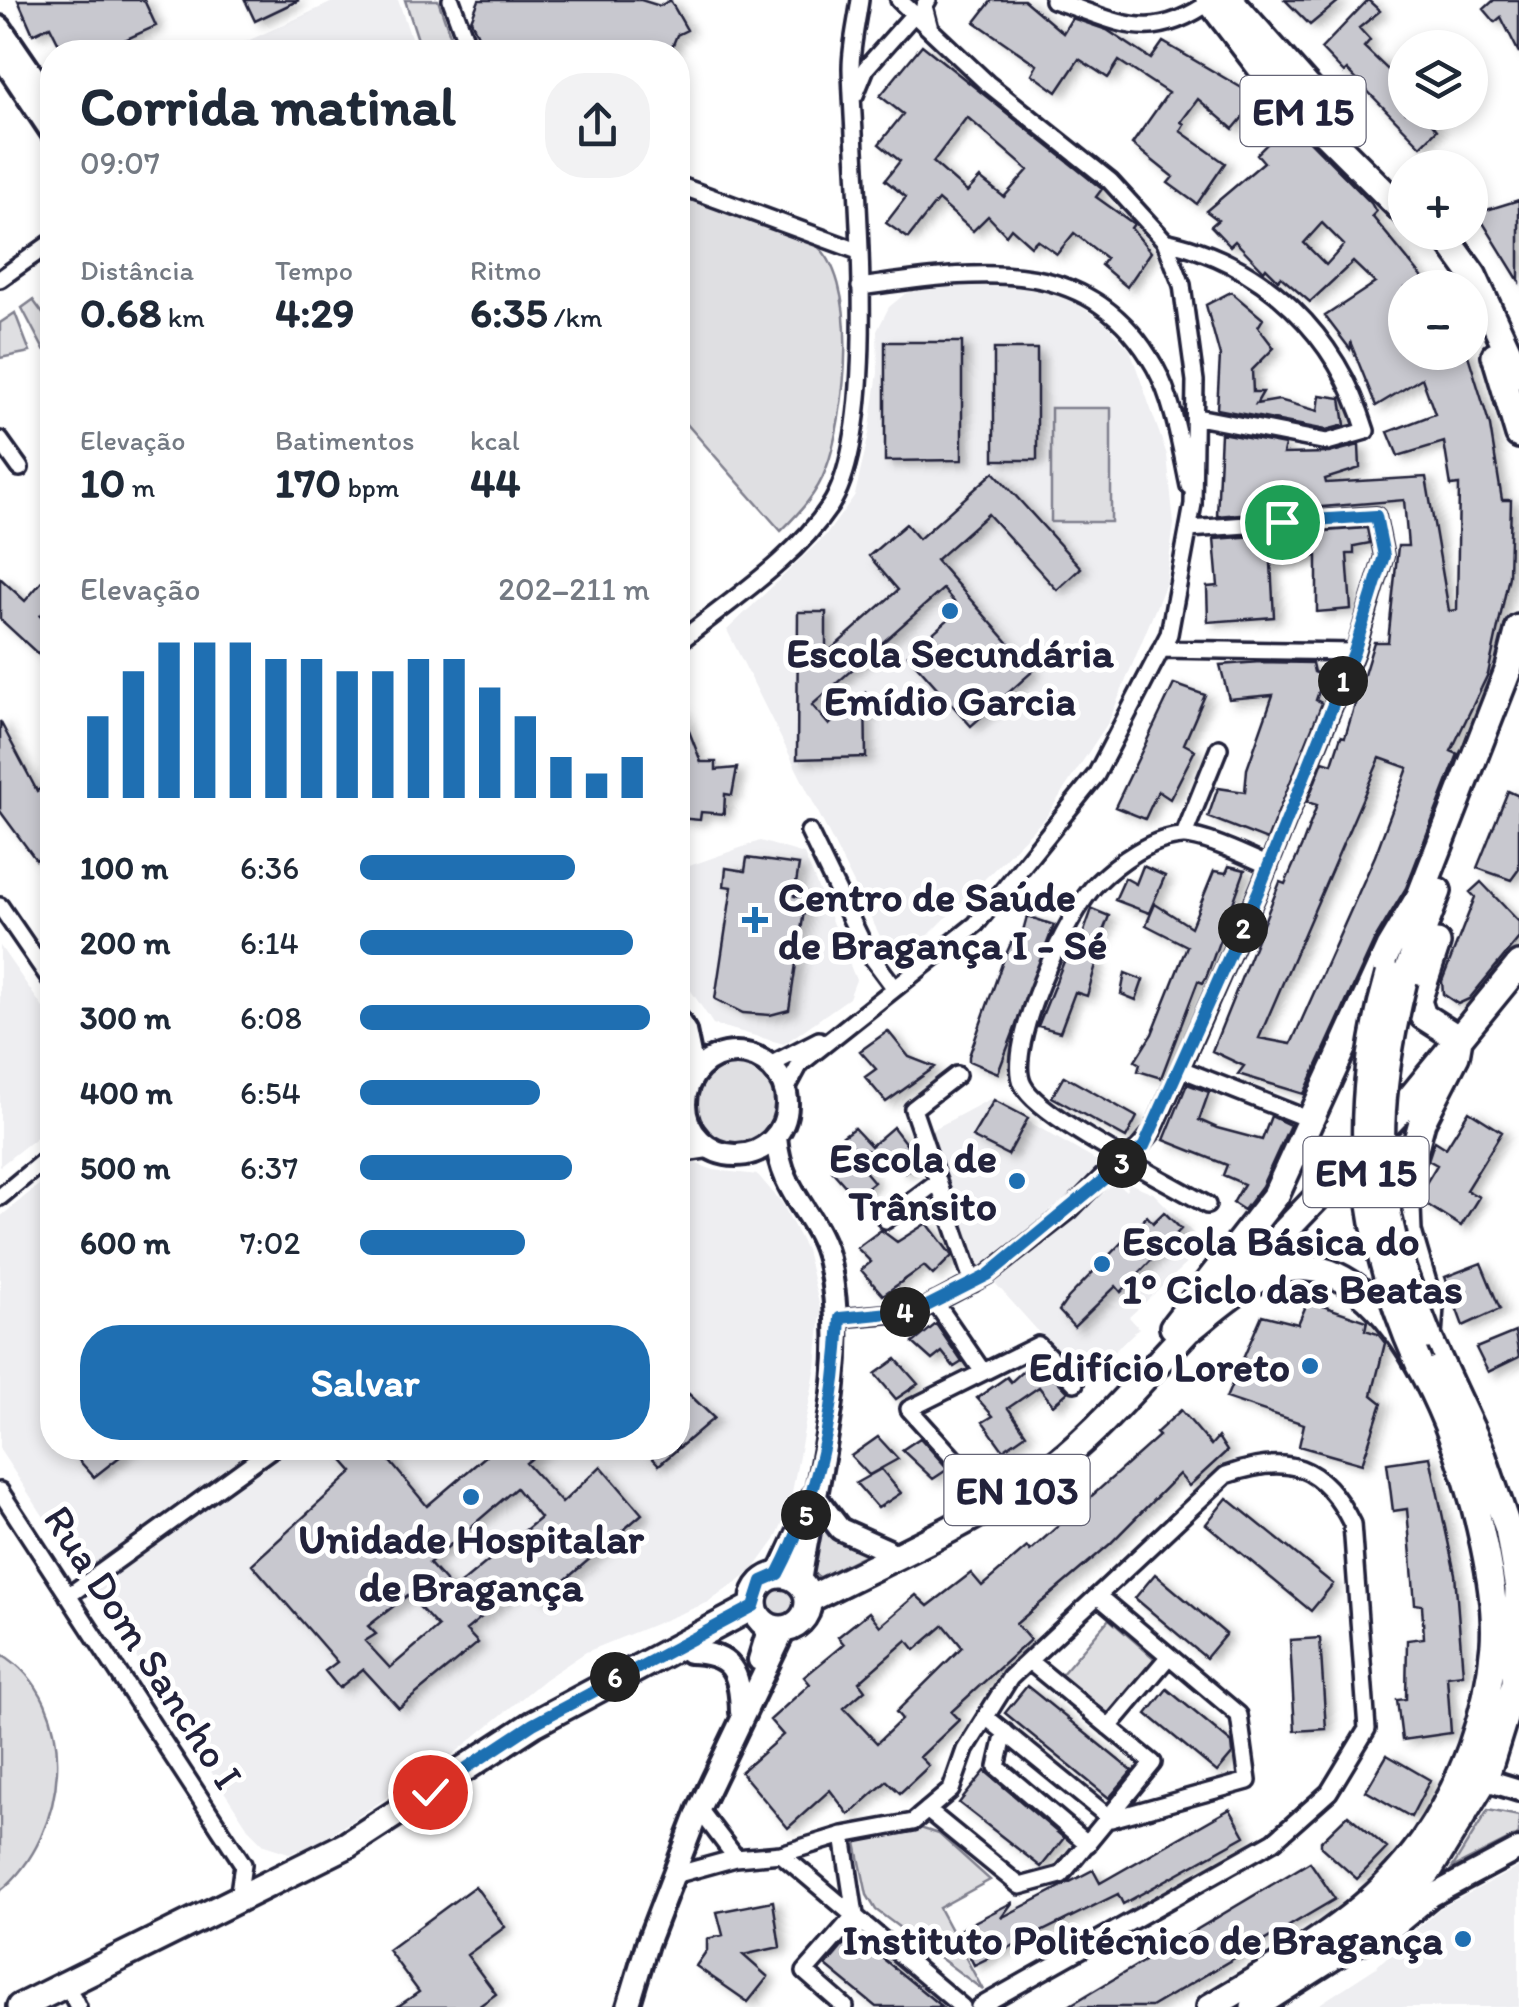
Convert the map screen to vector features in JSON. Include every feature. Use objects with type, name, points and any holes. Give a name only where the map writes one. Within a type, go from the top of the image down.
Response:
[{"type":"main road","name":"EM 15","points":[[1215,0],[1283,64],[1388,174]]},
{"type":"main road","name":"EM 15","points":[[1215,0],[1282,92],[1388,195]]},
{"type":"main road","points":[[1455,250],[1474,275],[1519,375]]},
{"type":"main road","points":[[1488,341],[1503,374],[1519,435]]},
{"type":"main road","name":"EM 15","points":[[1210,2007],[1334,1933],[1380,1893],[1424,1839],[1455,1788],[1476,1734],[1491,1671],[1491,1568],[1476,1502],[1394,1306],[1366,1184],[1367,1064],[1420,896],[1509,668],[1519,628]]},
{"type":"main road","name":"EM 15","points":[[1254,2007],[1347,1948],[1428,1872],[1485,1779],[1498,1748],[1514,1683],[1518,1588],[1508,1529],[1478,1442],[1428,1336],[1394,1240],[1380,1133],[1396,977],[1444,876],[1519,683]]},
{"type":"main road","points":[[1428,1336],[1430,1307],[1408,1232],[1406,1181],[1422,1122],[1456,1056],[1459,1039],[1423,1016],[1418,1002],[1449,909],[1444,876]]},
{"type":"main road","points":[[1151,1357],[1276,1194],[1313,1121],[1388,948],[1420,896]]},
{"type":"main road","name":"EN 103","points":[[797,1586],[984,1510],[1040,1476],[1108,1414],[1317,1201],[1519,966]]},
{"type":"main road","name":"EN 103","points":[[766,1620],[762,1581],[819,1585],[1035,1468],[1151,1357],[1392,1103],[1459,1039]]},
{"type":"main road","points":[[1190,1329],[1262,1277],[1308,1268],[1354,1283],[1420,1364]]},
{"type":"main road","name":"EN 103","points":[[20,2007],[353,1857],[442,1790],[615,1677],[766,1620],[804,1616],[797,1586]]},
{"type":"main road","name":"EN 103","points":[[442,1790],[585,1706],[690,1652],[766,1620]]},
{"type":"main road","name":"EN 103","points":[[68,2004],[259,1899]]},
{"type":"street","points":[[451,0],[466,40]]},
{"type":"street","points":[[690,633],[798,544],[836,494],[855,435],[860,287],[851,64],[860,0]]},
{"type":"street","points":[[740,1156],[754,1153],[776,1137],[786,1115],[786,1090],[800,1064],[976,924],[1096,776],[1169,634],[1193,504],[1197,417],[1182,286],[1165,241],[1110,181],[986,83],[899,0]]},
{"type":"street","points":[[928,0],[924,6],[930,29]]},
{"type":"street","points":[[1054,0],[1140,28],[1181,22],[1215,0]]},
{"type":"street","points":[[854,99],[866,68],[914,14]]},
{"type":"street","points":[[0,27],[40,86]]},
{"type":"street","points":[[0,55],[8,75],[40,117]]},
{"type":"street","points":[[690,189],[858,251]]},
{"type":"street","points":[[1165,241],[1187,246],[1258,279],[1286,303],[1322,339],[1353,387],[1366,431],[1327,442],[1197,417]]},
{"type":"street","points":[[0,279],[40,251]]},
{"type":"street","points":[[860,287],[972,272],[1040,276],[1108,307],[1156,368],[1193,504]]},
{"type":"street","points":[[0,440],[20,468]]},
{"type":"street","points":[[840,1318],[919,1310],[973,1282],[1070,1210],[1107,1172],[1130,1159],[1153,1131],[1181,1069],[1269,866],[1354,652],[1384,556],[1376,516],[1189,529]]},
{"type":"street","points":[[1162,649],[1354,652]]},
{"type":"street","points":[[1184,835],[1219,748]]},
{"type":"street","points":[[809,832],[865,948],[894,988]]},
{"type":"street","points":[[1207,1205],[1045,1110],[1022,1085],[1018,1054],[1028,1017],[1076,912],[1096,883],[1142,849],[1184,835],[1269,866]]},
{"type":"street","points":[[0,906],[40,964]]},
{"type":"street","points":[[770,1065],[840,1029]]},
{"type":"street","points":[[690,1031],[726,1054]]},
{"type":"street","points":[[694,1074],[726,1054],[742,1053],[770,1065],[786,1090]]},
{"type":"street","points":[[690,1059],[694,1074],[690,1084]]},
{"type":"street","points":[[1181,1069],[1313,1121]]},
{"type":"street","points":[[957,1074],[913,1109],[973,1282]]},
{"type":"street","points":[[690,1135],[711,1149],[768,1169],[784,1184],[828,1256],[840,1318],[838,1358],[797,1586]]},
{"type":"street","points":[[776,1137],[784,1184]]},
{"type":"street","points":[[690,1152],[711,1149]]},
{"type":"street","points":[[0,1197],[40,1164]]},
{"type":"street","points":[[886,1220],[938,1181]]},
{"type":"street","points":[[935,1302],[983,1372]]},
{"type":"street","points":[[956,1461],[908,1410],[1038,1345],[1074,1383]]},
{"type":"street","points":[[68,1596],[256,1460]]},
{"type":"street","points":[[672,1876],[736,1858],[781,1854],[843,1835],[914,1822],[951,1790],[965,1750],[1010,1678],[1226,1475],[1262,1462],[1303,1466],[1338,1494],[1352,1524],[1367,1729],[1329,1792],[1274,1841],[980,2007]]},
{"type":"street","name":"Rua Dom Sancho I","points":[[0,1490],[228,1841]]},
{"type":"street","points":[[814,1495],[840,1529],[887,1550]]},
{"type":"street","points":[[1098,1596],[1240,1715],[1248,1781],[1111,1819]]},
{"type":"street","points":[[628,2007],[672,1876],[741,1719],[766,1620]]},
{"type":"street","points":[[690,1652],[712,1652],[734,1670],[740,1680],[741,1719]]},
{"type":"street","points":[[1109,1727],[1169,1656]]},
{"type":"street","points":[[927,1810],[1020,1886],[1060,1875],[1111,1819],[1153,1763],[1029,1660]]},
{"type":"street","points":[[986,1717],[1111,1819]]},
{"type":"street","points":[[1005,1732],[998,1767],[1088,1844]]},
{"type":"street","points":[[1498,1748],[1516,1789]]},
{"type":"street","points":[[1455,1788],[1466,1778],[1485,1779],[1516,1789]]},
{"type":"street","points":[[700,1809],[736,1858]]},
{"type":"street","points":[[843,1835],[855,1914],[805,1972],[845,2007]]},
{"type":"street","points":[[228,1841],[259,1899]]},
{"type":"street","points":[[228,1841],[259,1899]]},
{"type":"street","points":[[1347,1948],[1388,1932],[1430,1896],[1519,1849]]},
{"type":"street","points":[[781,1854],[962,2007]]},
{"type":"shaded area","points":[[337,0],[398,0],[412,40],[249,40]]},
{"type":"shaded area","points":[[405,0],[438,0],[452,40],[418,40]]},
{"type":"shaded area","points":[[690,198],[812,242],[828,259],[838,284],[845,349],[833,446],[818,487],[781,531],[690,428]]},
{"type":"shaded area","name":"Escola Secundária Emídio Garcia","points":[[1022,284],[1073,301],[1105,323],[1130,350],[1167,455],[1174,524],[1166,583],[1109,721],[1046,817],[921,943],[887,950],[727,630],[827,534],[855,495],[878,373],[877,331],[889,307],[906,293],[948,285]]},
{"type":"shaded area","points":[[33,300],[40,310],[40,342],[22,308]]},
{"type":"shaded area","points":[[15,313],[30,352],[0,358],[0,323]]},
{"type":"shaded area","points":[[1051,408],[1111,408],[1111,522],[1051,522]]},
{"type":"shaded area","name":"Centro de Saúde de Bragança I - Sé","points":[[760,841],[804,854],[856,980],[849,998],[784,1044],[713,1024],[690,989],[690,866]]},
{"type":"shaded area","points":[[0,946],[40,1004],[40,1134],[0,1166]]},
{"type":"shaded area","points":[[728,1064],[744,1064],[765,1075],[776,1104],[765,1133],[744,1144],[728,1144],[714,1138],[702,1126],[696,1112],[696,1096],[702,1082],[714,1070]]},
{"type":"shaded area","name":"Escola de Trânsito","points":[[990,1099],[1100,1163],[1069,1200],[979,1269],[932,1130]]},
{"type":"shaded area","points":[[690,1162],[714,1170],[758,1175],[782,1203],[806,1250],[821,1312],[816,1367],[789,1508],[775,1540],[754,1569],[709,1602],[586,1652],[545,1679],[455,1753],[313,1846],[289,1853],[264,1845],[250,1831],[0,1450],[0,1217],[40,1184],[40,1460],[690,1460]]},
{"type":"shaded area","name":"Escola Básica do 1º Ciclo das Beatas","points":[[1113,1180],[1126,1191],[1129,1183],[1153,1193],[1206,1246],[1129,1317],[1139,1328],[1083,1381],[995,1283]]},
{"type":"shaded area","points":[[821,1521],[866,1554],[820,1577],[810,1572]]},
{"type":"shaded area","points":[[780,1584],[792,1590],[798,1602],[792,1614],[780,1620],[768,1614],[762,1602],[768,1590]]},
{"type":"shaded area","points":[[1109,1619],[1155,1659],[1108,1714],[1061,1675]]},
{"type":"shaded area","points":[[0,1653],[27,1675],[45,1703],[55,1736],[57,1770],[52,1805],[40,1838],[23,1867],[0,1891]]},
{"type":"shaded area","points":[[1488,1810],[1519,1816],[1519,1834],[1452,1868]]},
{"type":"shaded area","points":[[917,1827],[939,1834],[990,1880],[939,1908],[983,1990],[876,1910],[867,1895],[855,1838]]},
{"type":"shaded area","name":"Instituto Politécnico de Bragança","points":[[1519,1867],[1519,2007],[1315,2007],[1375,1968],[1439,1909]]},
{"type":"building","points":[[18,0],[144,0],[156,26],[125,40],[57,40],[50,26],[33,34]]},
{"type":"building","points":[[245,0],[299,0],[255,21]]},
{"type":"building","points":[[479,0],[641,0],[660,6],[670,0],[687,30],[675,40],[480,40],[471,20]]},
{"type":"building","points":[[992,0],[1024,0],[1063,33],[1072,18],[1107,30],[1151,59],[1163,42],[1259,98],[1233,129],[1198,99],[1181,122],[1184,124],[1180,131],[1225,163],[1197,204],[1168,183],[1173,177],[1132,144],[1168,93],[1119,61],[1108,78],[1079,59],[1057,92],[1032,74],[1037,65],[975,22]]},
{"type":"building","points":[[1285,0],[1340,0],[1310,25]]},
{"type":"building","points":[[1368,0],[1380,11],[1359,28],[1370,40],[1364,47],[1388,70],[1388,112],[1347,70],[1344,73],[1321,49]]},
{"type":"building","points":[[1494,0],[1519,0],[1519,53],[1501,17],[1495,22],[1484,9]]},
{"type":"building","points":[[922,45],[1102,189],[1096,197],[1134,224],[1131,228],[1151,252],[1127,287],[1101,265],[1106,258],[1074,233],[1057,254],[1037,240],[1031,246],[1011,228],[1006,235],[988,216],[973,231],[938,200],[908,238],[886,223],[906,197],[885,180],[900,161],[879,144],[903,114],[880,96]],"holes":[[[967,117],[1028,170],[1004,197],[980,178],[967,192],[933,162]]]},
{"type":"building","points":[[1287,124],[1294,131],[1297,128],[1371,203],[1376,212],[1372,216],[1388,236],[1388,250],[1400,250],[1416,270],[1388,270],[1388,370],[1473,370],[1490,426],[1502,500],[1511,500],[1509,576],[1488,674],[1451,751],[1458,754],[1406,888],[1374,941],[1304,1094],[1238,1074],[1244,1066],[1212,1051],[1280,882],[1285,884],[1303,843],[1317,805],[1307,802],[1323,761],[1332,764],[1341,736],[1345,737],[1374,642],[1388,642],[1398,546],[1408,546],[1404,500],[1217,516],[1221,433],[1285,445],[1283,454],[1329,453],[1359,445],[1360,468],[1325,479],[1326,483],[1426,477],[1449,611],[1457,610],[1459,485],[1451,486],[1444,442],[1398,456],[1388,432],[1435,414],[1422,378],[1376,406],[1351,344],[1350,349],[1325,316],[1375,283],[1353,262],[1310,302],[1281,277],[1278,280],[1266,268],[1264,271],[1235,241],[1230,246],[1211,226],[1218,220],[1206,211],[1264,162],[1257,154]],"holes":[[[1322,223],[1344,245],[1326,265],[1304,243]],[[1380,758],[1408,768],[1375,856],[1291,1044],[1259,1038]]]},
{"type":"building","points":[[1405,130],[1437,130],[1421,146]]},
{"type":"building","points":[[1519,200],[1519,281],[1488,231],[1488,210]]},
{"type":"building","points":[[1231,292],[1263,319],[1258,327],[1274,348],[1252,370],[1253,392],[1263,392],[1256,404],[1279,400],[1318,411],[1320,395],[1341,398],[1345,425],[1326,430],[1217,409],[1220,356],[1206,305]]},
{"type":"building","points":[[885,342],[962,342],[962,460],[885,461]]},
{"type":"building","points":[[994,349],[1037,349],[1037,460],[994,460]]},
{"type":"building","points":[[994,472],[1081,568],[1057,590],[988,514],[936,560],[1033,671],[971,726],[908,655],[960,609],[943,589],[812,705],[829,725],[865,693],[866,757],[797,759],[798,612],[826,612],[826,654],[898,590],[869,556],[906,524],[919,539]]},
{"type":"building","points":[[1367,528],[1370,543],[1354,546],[1354,554],[1347,554],[1351,609],[1317,612],[1317,556],[1271,563],[1274,617],[1208,622],[1207,587],[1218,586],[1214,539]]},
{"type":"building","points":[[0,578],[25,601],[40,584],[40,656],[0,619]]},
{"type":"building","points":[[1312,663],[1314,672],[1324,676],[1316,700],[1322,703],[1267,840],[1208,817],[1218,788],[1245,792],[1247,769],[1273,695],[1229,699],[1220,665]]},
{"type":"building","points":[[1174,684],[1205,695],[1184,744],[1195,750],[1170,799],[1158,791],[1145,819],[1115,807]]},
{"type":"building","points":[[0,721],[37,791],[40,789],[40,857],[36,860],[0,811]]},
{"type":"building","points":[[690,734],[701,762],[716,762],[716,770],[737,768],[732,795],[725,794],[724,814],[701,812],[700,820],[690,819]]},
{"type":"building","points":[[1508,791],[1519,796],[1519,869],[1511,880],[1477,868]]},
{"type":"building","points":[[747,858],[799,865],[794,896],[806,898],[789,1010],[770,1015],[743,1013],[715,999],[732,887],[724,886],[726,868],[745,871]]},
{"type":"building","points":[[1143,866],[1165,876],[1149,913],[1115,900],[1125,878],[1136,884]]},
{"type":"building","points":[[1229,866],[1245,870],[1206,978],[1203,983],[1198,981],[1161,1078],[1138,1071],[1140,1064],[1135,1061],[1152,1034],[1187,946],[1146,925],[1155,904],[1191,927],[1214,871],[1226,873]]},
{"type":"building","points":[[1481,882],[1519,922],[1519,938],[1469,999],[1458,1004],[1443,994],[1442,981],[1475,897],[1470,892]]},
{"type":"building","points":[[1092,909],[1109,916],[1099,941],[1082,937]]},
{"type":"building","points":[[1027,916],[1054,925],[998,1073],[969,1061],[969,1056],[1003,961],[1013,939],[1020,942]]},
{"type":"building","points":[[1069,949],[1097,961],[1087,996],[1075,992],[1060,1032],[1038,1026]]},
{"type":"building","points":[[1125,973],[1143,980],[1136,1000],[1121,994]]},
{"type":"building","points":[[888,1031],[909,1057],[935,1067],[886,1102],[865,1077],[876,1069],[860,1051]]},
{"type":"building","points":[[1064,1076],[1137,1117],[1126,1138],[1052,1097]]},
{"type":"building","points":[[1187,1084],[1209,1092],[1199,1120],[1217,1128],[1262,1140],[1271,1116],[1290,1125],[1262,1186],[1244,1210],[1233,1203],[1244,1184],[1223,1175],[1227,1165],[1164,1140]]},
{"type":"building","points":[[994,1100],[1028,1118],[1008,1155],[972,1137]]},
{"type":"building","points":[[1469,1111],[1502,1132],[1466,1190],[1479,1197],[1461,1226],[1423,1202],[1423,1188],[1437,1165],[1428,1160],[1435,1141],[1446,1148]]},
{"type":"building","points":[[893,1127],[919,1161],[905,1173],[892,1157],[835,1142],[854,1128],[871,1146]]},
{"type":"building","points":[[853,1157],[874,1182],[855,1197],[832,1171]]},
{"type":"building","points":[[1164,1212],[1181,1229],[1121,1292],[1116,1286],[1074,1327],[1059,1311],[1068,1298],[1147,1216],[1153,1223]]},
{"type":"building","points":[[927,1223],[952,1256],[933,1275],[924,1266],[883,1295],[861,1270],[871,1262],[857,1248],[881,1230],[897,1242]]},
{"type":"building","points":[[1481,1263],[1500,1309],[1463,1326],[1445,1277]]},
{"type":"building","name":"Edifício Loreto","points":[[1308,1301],[1367,1321],[1365,1330],[1378,1334],[1385,1343],[1372,1395],[1382,1403],[1362,1464],[1299,1446],[1304,1424],[1226,1398],[1262,1315],[1298,1324]]},
{"type":"building","points":[[936,1324],[962,1362],[954,1367],[942,1352],[932,1360],[913,1343]]},
{"type":"building","points":[[1515,1332],[1519,1357],[1488,1372],[1476,1348]]},
{"type":"building","points":[[896,1359],[918,1384],[896,1399],[875,1374]]},
{"type":"building","points":[[1036,1359],[1068,1392],[1053,1405],[1039,1387],[1008,1408],[1026,1434],[1003,1450],[983,1422],[993,1416],[977,1398],[1007,1377],[1011,1382]]},
{"type":"building","points":[[690,1395],[714,1418],[690,1439]]},
{"type":"building","points":[[1181,1410],[1211,1445],[1218,1437],[1227,1451],[1189,1486],[1179,1474],[1110,1544],[1016,1624],[1030,1640],[951,1712],[959,1720],[920,1757],[929,1766],[900,1793],[887,1781],[849,1815],[830,1790],[788,1828],[741,1772],[783,1735],[770,1720],[810,1684],[804,1677],[844,1644],[838,1637],[869,1612],[880,1626],[916,1595],[928,1606],[971,1573],[982,1586],[1027,1547],[1030,1551],[1159,1436],[1156,1433]],"holes":[[[944,1625],[962,1647],[896,1712],[902,1719],[877,1743],[844,1708],[865,1690],[859,1682],[907,1640],[915,1650]]]},
{"type":"building","points":[[878,1437],[898,1459],[869,1475],[851,1456]]},
{"type":"building","points":[[920,1438],[948,1469],[933,1479],[902,1450]]},
{"type":"building","points":[[1430,1457],[1455,1574],[1463,1674],[1447,1676],[1451,1733],[1402,1740],[1397,1700],[1406,1699],[1407,1640],[1424,1638],[1422,1605],[1415,1604],[1407,1509],[1393,1511],[1387,1463]]},
{"type":"building","points":[[79,1460],[116,1460],[94,1477]]},
{"type":"building","points":[[342,1460],[389,1460],[427,1506],[481,1460],[530,1460],[526,1463],[562,1503],[601,1466],[642,1514],[543,1599],[526,1580],[466,1630],[478,1643],[399,1708],[363,1669],[339,1688],[325,1671],[337,1662],[252,1564],[353,1472]],"holes":[[[516,1488],[540,1518],[453,1590],[429,1563]],[[408,1595],[438,1627],[390,1668],[365,1641],[376,1634],[368,1626]]]},
{"type":"building","points":[[881,1469],[901,1493],[878,1508],[856,1483]]},
{"type":"building","points":[[1227,1498],[1333,1584],[1311,1611],[1206,1524]]},
{"type":"building","points":[[1155,1574],[1226,1634],[1206,1658],[1135,1598]]},
{"type":"building","points":[[1320,1638],[1326,1729],[1295,1731],[1290,1640]]},
{"type":"building","points":[[1027,1686],[1132,1771],[1109,1798],[1005,1713]]},
{"type":"building","points":[[1167,1689],[1232,1743],[1233,1753],[1217,1772],[1147,1714]]},
{"type":"building","points":[[1387,1755],[1430,1780],[1411,1817],[1366,1791]]},
{"type":"building","points":[[985,1771],[1064,1838],[1041,1867],[959,1803]]},
{"type":"building","points":[[1230,1809],[1245,1836],[1123,1904],[1118,1894],[974,1965],[957,1931],[1013,1902],[1001,1918],[1093,1870],[1100,1883]]},
{"type":"building","points":[[1348,1815],[1387,1848],[1357,1879],[1321,1847],[1321,1841]]},
{"type":"building","points":[[1310,1862],[1335,1899],[1151,2007],[1067,2007]]},
{"type":"building","points":[[475,1886],[505,1927],[467,1955],[496,1994],[478,2007],[397,2007],[419,1992],[388,1950]]},
{"type":"building","points":[[773,1901],[780,1947],[743,1955],[768,1977],[748,2002],[696,1966],[707,1950],[707,1939],[723,1935],[717,1912]]},
{"type":"building","points":[[853,1934],[942,2007],[876,2007],[826,1966]]},
{"type":"place","name":"Escola Secundária Emídio Garcia","points":[[950,611]]},
{"type":"place","name":"Centro de Saúde de Bragança I - Sé","points":[[755,920]]},
{"type":"place","name":"Escola de Trânsito","points":[[1017,1181]]},
{"type":"place","name":"Escola Básica do 1º Ciclo das Beatas","points":[[1102,1264]]},
{"type":"place","name":"Edifício Loreto","points":[[1310,1366]]},
{"type":"place","name":"Unidade Hospitalar de Bragança","points":[[471,1497]]},
{"type":"place","name":"Instituto Politécnico de Bragança","points":[[1463,1939]]},
{"type":"route","points":[[430,1792],[533,1724],[754,1606],[756,1588],[778,1574],[814,1495],[838,1358],[840,1318],[919,1310],[988,1275],[1070,1210],[1107,1172],[1144,1146],[1258,892],[1354,652],[1384,556],[1376,516],[1282,522]]}]
